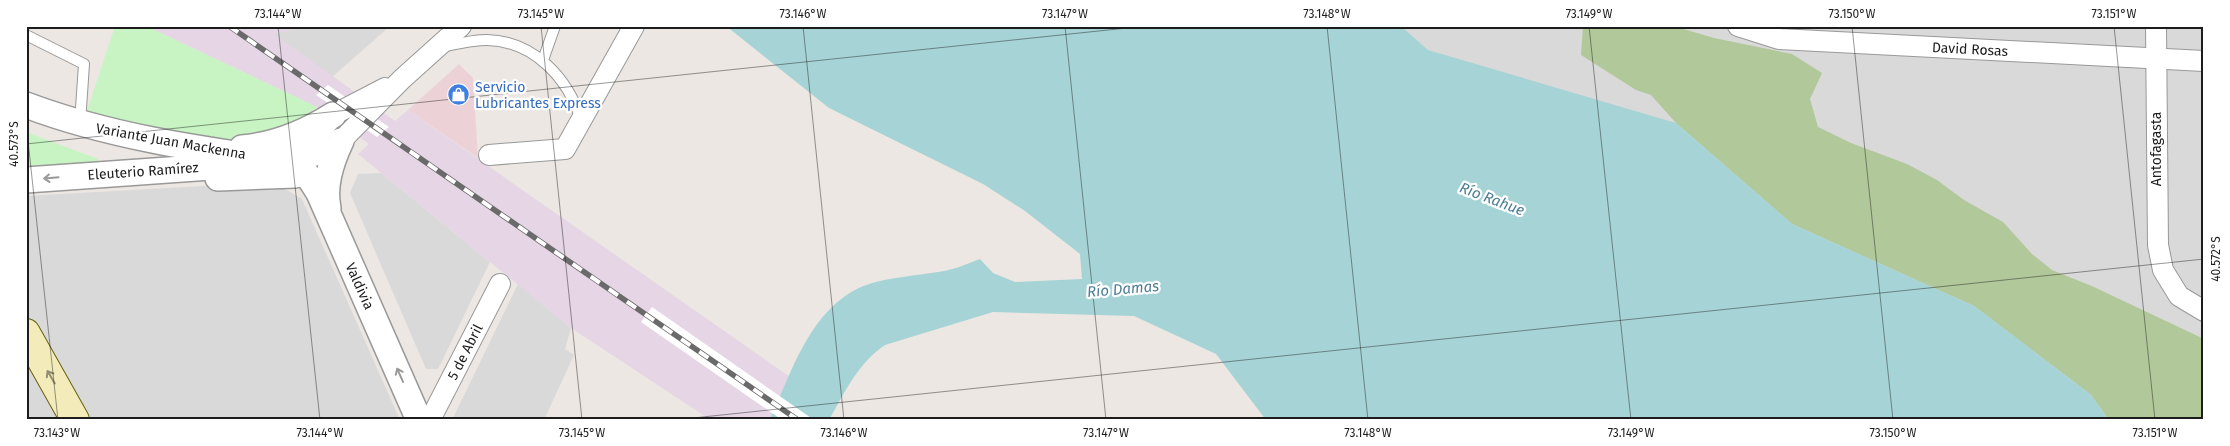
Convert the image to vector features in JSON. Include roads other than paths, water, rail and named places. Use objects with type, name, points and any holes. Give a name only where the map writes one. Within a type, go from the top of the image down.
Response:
[{"type":"main road","points":[[26,333],[75,420]]},
{"type":"street","name":"Eleuterio Ramírez","points":[[26,180],[289,162],[325,152],[341,142],[402,79],[460,26]]},
{"type":"street","points":[[489,155],[565,149],[634,26]]},
{"type":"street","name":"David Rosas","points":[[1738,26],[1779,39],[1813,34],[2204,61]]},
{"type":"street","name":"Antofagasta","points":[[2156,26],[2156,207],[2158,245],[2163,270],[2179,296],[2204,312]]},
{"type":"street","name":"Eleuterio Ramírez","points":[[289,162],[314,141],[333,115],[402,79]]},
{"type":"street","name":"Variante Juan Mackenna","points":[[26,105],[80,124],[117,134],[187,147],[289,162]]},
{"type":"street","points":[[187,147],[234,149],[269,144],[303,132],[333,115]]},
{"type":"street","points":[[331,221],[327,188],[329,172],[341,142]]},
{"type":"street","name":"Valdivia","points":[[289,162],[304,171],[313,183],[420,420]]},
{"type":"street","points":[[76,176],[120,184],[285,174],[295,175],[313,183]]},
{"type":"street","name":"5 de Abril","points":[[430,420],[500,284]]},
{"type":"lane","points":[[543,60],[555,26]]},
{"type":"lane","points":[[26,35],[84,64],[80,124]]},
{"type":"lane","points":[[438,47],[473,41],[502,42],[523,49],[543,60],[563,82],[577,107],[581,121]]},
{"type":"water","points":[[726,26],[1401,26],[1428,50],[1676,123],[1792,224],[1974,306],[2090,394],[2109,420],[1266,420],[1216,354],[1134,316],[993,312],[885,345],[875,352],[860,369],[829,420],[770,420],[804,344],[815,327],[843,297],[861,287],[890,279],[949,270],[980,259],[993,273],[1015,282],[1082,279],[1080,254],[1025,211],[983,184],[829,108]]},
{"type":"railway","points":[[229,26],[798,420]]},
{"type":"place","name":"Servicio Lubricantes Express","points":[[459,95]]},
{"type":"water label","name":"Río Rahue","points":[[1492,199]]},
{"type":"water label","name":"Río Damas","points":[[1123,289]]}]
